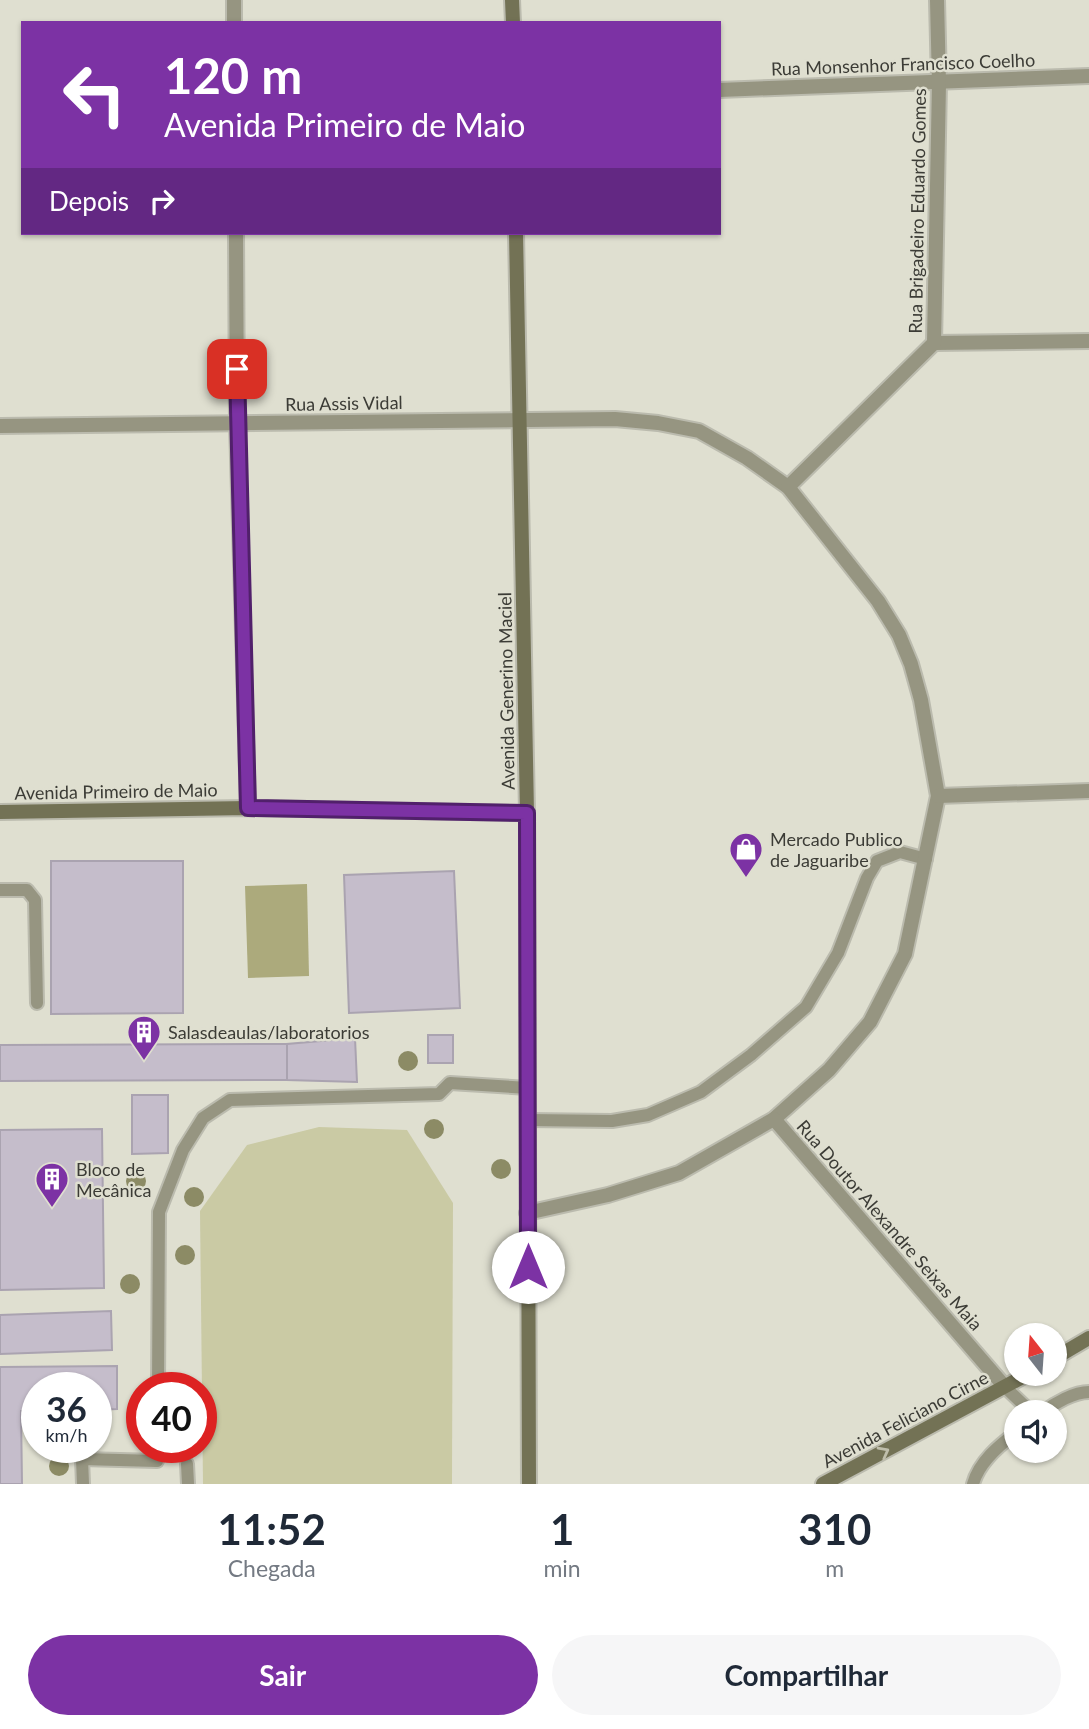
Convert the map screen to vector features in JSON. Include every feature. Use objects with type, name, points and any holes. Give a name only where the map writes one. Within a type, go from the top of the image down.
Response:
[{"type":"street","points":[[234,0],[234,21]]},
{"type":"street","points":[[512,0],[513,21]]},
{"type":"street","name":"Rua Brigadeiro Eduardo Gomes","points":[[788,487],[934,343],[939,83],[937,0]]},
{"type":"street","name":"Rua Monsenhor Francisco Coelho","points":[[721,90],[1089,76]]},
{"type":"street","points":[[236,235],[237,424],[248,808]]},
{"type":"street","name":"Avenida Generino Maciel","points":[[516,235],[527,813],[529,1484]]},
{"type":"street","points":[[934,343],[1089,341]]},
{"type":"street","name":"Rua Assis Vidal","points":[[0,426],[615,419],[659,423],[699,431],[747,458],[788,487],[878,601],[899,635],[911,664],[938,796]]},
{"type":"street","points":[[527,1213],[608,1195],[678,1173],[774,1119],[829,1070],[870,1022],[905,954],[938,796],[1089,791]]},
{"type":"street","name":"Avenida Primeiro de Maio","points":[[0,812],[248,808],[527,813]]},
{"type":"street","name":"Rua Doutor Alexandre Seixas Maia","points":[[774,1119],[1004,1387]]},
{"type":"street","points":[[1068,1350],[1089,1338]]},
{"type":"street","name":"Avenida Feliciano Cirne","points":[[823,1484],[1004,1387]]},
{"type":"lane","points":[[527,1120],[611,1121],[648,1115],[701,1092],[751,1055],[806,1007],[838,953],[867,878],[877,861],[900,852],[926,859]]},
{"type":"lane","points":[[0,890],[27,890],[33,894],[35,900],[37,1003]]},
{"type":"lane","points":[[158,1372],[159,1212],[183,1150],[203,1118],[230,1100],[439,1094],[450,1083],[528,1088]]},
{"type":"lane","points":[[1004,1387],[1018,1400]]},
{"type":"lane","points":[[1065,1400],[1089,1392]]},
{"type":"lane","points":[[973,1484],[975,1476],[996,1447],[1004,1441]]},
{"type":"lane","points":[[83,1484],[82,1459],[126,1460]]},
{"type":"lane","points":[[187,1464],[188,1484]]},
{"type":"green space","points":[[319,1127],[407,1130],[453,1203],[452,1484],[203,1484],[203,1463],[217,1463],[217,1372],[202,1372],[200,1211],[247,1145]]},
{"type":"shaded area","points":[[307,884],[309,976],[248,978],[245,886]]},
{"type":"building","points":[[51,861],[183,861],[183,1013],[51,1014]]},
{"type":"building","points":[[454,871],[460,1008],[349,1013],[344,875]]},
{"type":"building","points":[[428,1035],[453,1035],[453,1063],[428,1063]]},
{"type":"building","points":[[355,1038],[357,1082],[287,1080],[287,1044]]},
{"type":"building","name":"Salasdeaulas/laboratorios","points":[[287,1044],[287,1080],[0,1081],[0,1045]]},
{"type":"building","points":[[132,1095],[168,1095],[168,1153],[132,1154]]},
{"type":"building","name":"Bloco de Mecânica","points":[[102,1129],[104,1288],[0,1290],[0,1130]]},
{"type":"building","points":[[111,1311],[112,1350],[0,1354],[0,1315]]},
{"type":"building","points":[[117,1366],[117,1409],[112,1409],[112,1372],[21,1372],[22,1484],[0,1484],[0,1367]]},
{"type":"place","name":"Mercado Publico de Jaguaribe","points":[[746,879]]},
{"type":"place","name":"Salasdeaulas/laboratorios","points":[[144,1062]]},
{"type":"place","name":"Bloco de Mecânica","points":[[52,1209]]},
{"type":"route","points":[[237,369],[248,808],[527,813],[528,1267]]}]
